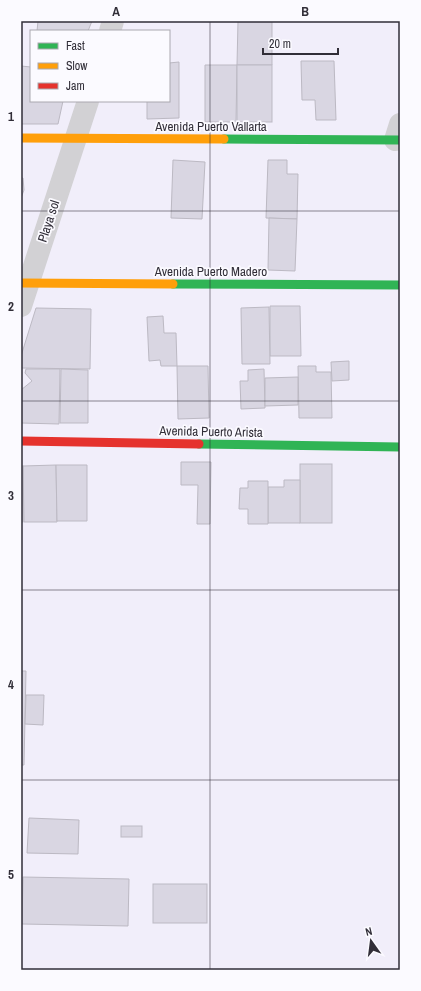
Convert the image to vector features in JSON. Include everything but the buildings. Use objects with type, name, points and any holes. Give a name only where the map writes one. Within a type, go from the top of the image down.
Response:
[{"type":"street","name":"Playa sol","points":[[21,306],[24,283],[88,102]]},
{"type":"street","name":"Avenida Puerto Vallarta","points":[[21,138],[398,135]]},
{"type":"street","name":"Avenida Puerto Madero","points":[[24,283],[400,285]]},
{"type":"street","name":"Avenida Puerto Arista","points":[[21,441],[400,447]]},
{"type":"traffic: fast","points":[[224,139],[400,140]]},
{"type":"traffic: fast","points":[[173,284],[400,285]]},
{"type":"traffic: fast","points":[[199,444],[400,447]]},
{"type":"traffic: slow","points":[[21,138],[224,139]]},
{"type":"traffic: slow","points":[[21,283],[173,284]]},
{"type":"traffic: jam","points":[[21,441],[199,444]]}]
